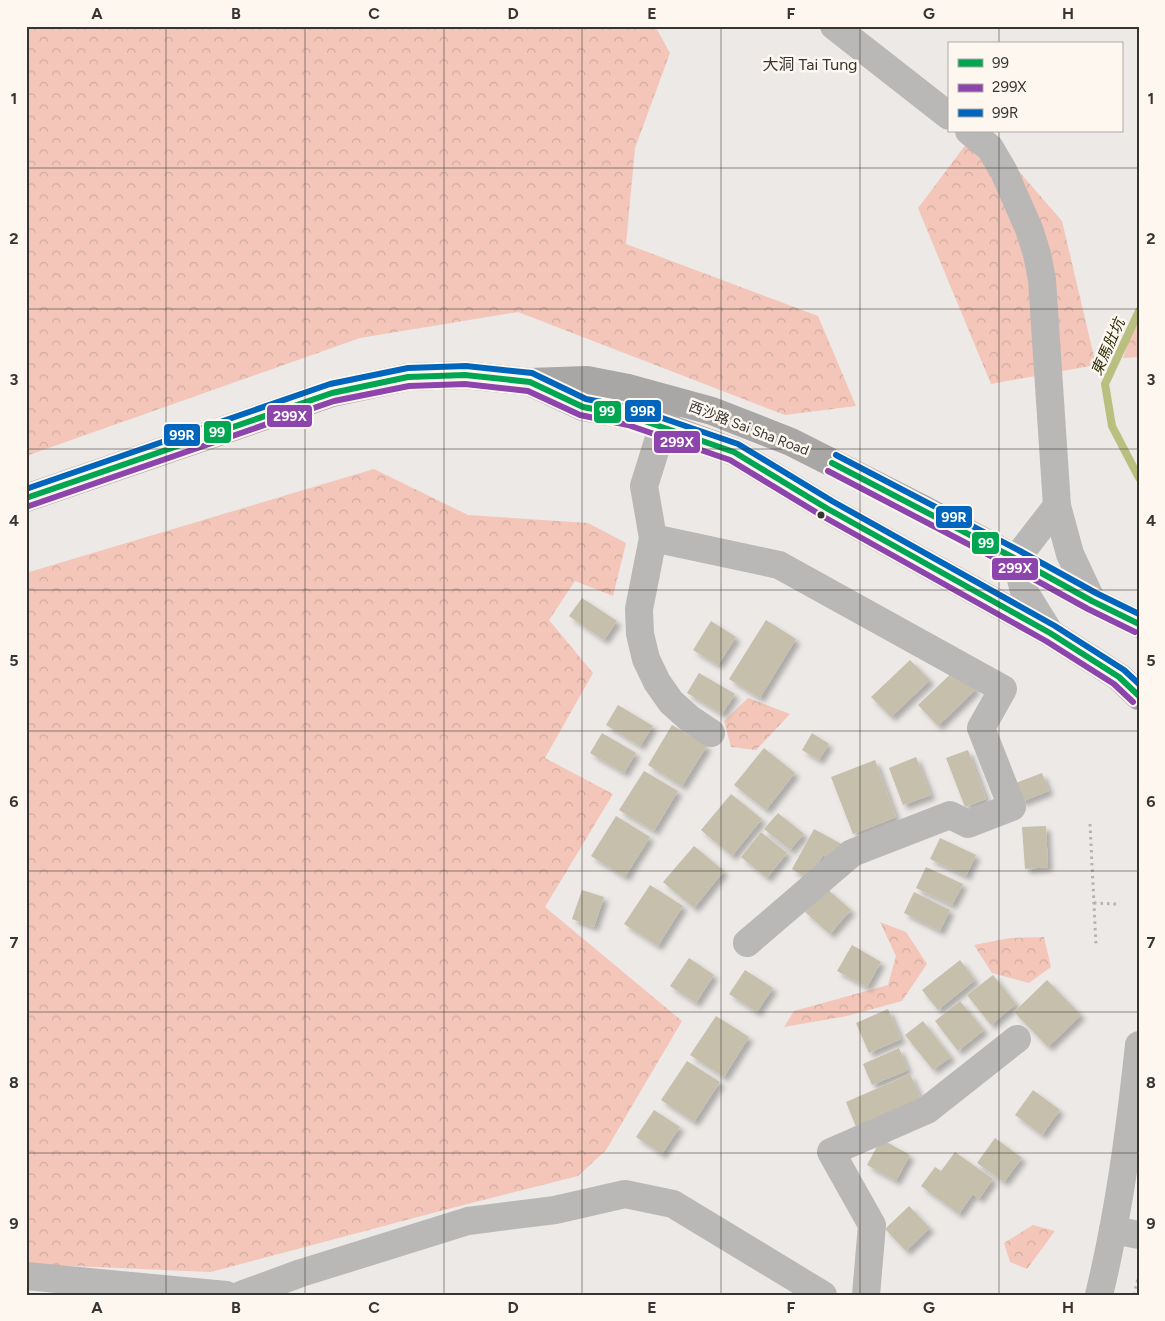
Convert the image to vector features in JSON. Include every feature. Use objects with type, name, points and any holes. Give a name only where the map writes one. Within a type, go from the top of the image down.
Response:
[{"type":"main road","name":"西沙路 Sai Sha Road","points":[[26,498],[332,393],[408,377],[465,375],[530,382],[587,380],[628,388],[712,411],[791,442],[1139,624]]},
{"type":"main road","name":"西沙路 Sai Sha Road","points":[[530,382],[583,407],[630,416],[734,452],[828,509],[1050,633],[1119,677],[1139,696]]},
{"type":"street","points":[[834,26],[948,115]]},
{"type":"street","points":[[970,132],[990,148],[1004,172],[1030,229],[1037,254],[1042,280],[1057,506],[1070,554],[1092,601]]},
{"type":"street","points":[[671,399],[644,486],[653,538],[639,609],[640,634],[646,659],[656,682],[672,702],[690,719],[711,732]]},
{"type":"street","points":[[1050,633],[1024,591],[1016,559],[1057,506]]},
{"type":"street","points":[[653,538],[779,565],[1003,689],[981,728],[1012,807],[968,824],[950,816],[852,853],[747,943]]},
{"type":"street","points":[[866,1295],[872,1225],[831,1152],[927,1110],[1017,1039]]},
{"type":"street","points":[[1099,1295],[1126,1232],[1121,1190],[1139,1045]]},
{"type":"street","points":[[241,1295],[301,1273],[468,1221],[555,1210],[625,1194],[673,1204],[823,1295]]},
{"type":"street","points":[[26,1276],[226,1295]]},
{"type":"path","points":[[1090,824],[1096,945]]},
{"type":"path","points":[[1094,903],[1116,904]]},
{"type":"path","points":[[1134,1295],[1139,1274]]},
{"type":"green space","points":[[26,26],[655,26],[670,53],[635,148],[626,244],[818,316],[856,406],[785,415],[518,312],[360,338],[26,456]]},
{"type":"green space","points":[[975,132],[985,132],[1062,221],[1096,365],[991,384],[918,208]]},
{"type":"green space","points":[[1139,310],[1139,357],[1123,358]]},
{"type":"green space","points":[[374,469],[468,515],[588,523],[626,543],[613,596],[575,581],[549,620],[593,673],[545,758],[613,794],[545,907],[682,1021],[606,1150],[578,1176],[211,1272],[26,1264],[26,573]]},
{"type":"green space","points":[[748,698],[790,714],[756,750],[731,747],[724,721]]},
{"type":"green space","points":[[880,922],[906,932],[927,964],[902,1001],[847,1016],[784,1027],[794,1011],[888,985],[896,956]]},
{"type":"green space","points":[[1044,937],[1051,967],[1029,983],[992,973],[974,945],[1010,938]]},
{"type":"green space","points":[[1033,1225],[1055,1231],[1027,1269],[1010,1262],[1004,1243]]},
{"type":"building","points":[[582,598],[617,621],[604,640],[569,616]]},
{"type":"building","points":[[766,620],[796,639],[760,698],[729,679]]},
{"type":"building","points":[[711,621],[736,637],[718,665],[693,650]]},
{"type":"building","points":[[910,660],[930,680],[891,717],[871,697]]},
{"type":"building","points":[[957,668],[976,689],[938,726],[918,705]]},
{"type":"building","points":[[699,673],[735,694],[722,714],[687,693]]},
{"type":"building","points":[[618,705],[653,726],[640,746],[606,725]]},
{"type":"building","points":[[672,725],[707,746],[682,786],[648,765]]},
{"type":"building","points":[[602,733],[636,753],[624,773],[590,753]]},
{"type":"building","points":[[812,733],[829,744],[819,760],[802,750]]},
{"type":"building","points":[[764,748],[795,773],[766,810],[734,785]]},
{"type":"building","points":[[968,750],[986,799],[965,807],[946,758]]},
{"type":"building","points":[[916,757],[931,795],[903,805],[889,768]]},
{"type":"building","points":[[875,760],[896,817],[853,834],[831,777]]},
{"type":"building","points":[[644,771],[678,791],[654,831],[619,810]]},
{"type":"building","points":[[1042,773],[1049,791],[1021,802],[1013,784]]},
{"type":"building","points":[[731,794],[762,819],[732,856],[701,830]]},
{"type":"building","points":[[778,813],[804,834],[790,850],[764,829]]},
{"type":"building","points":[[616,816],[650,837],[625,877],[591,856]]},
{"type":"building","points":[[1046,826],[1048,867],[1025,869],[1022,827]]},
{"type":"building","points":[[814,829],[847,847],[838,863],[823,855],[809,879],[792,869]]},
{"type":"building","points":[[761,832],[787,853],[767,878],[741,857]]},
{"type":"building","points":[[940,838],[976,855],[966,876],[930,859]]},
{"type":"building","points":[[694,846],[724,871],[694,908],[663,882]]},
{"type":"building","points":[[926,867],[963,884],[952,905],[916,888]]},
{"type":"building","points":[[650,885],[683,906],[658,946],[624,924]]},
{"type":"building","points":[[826,888],[851,910],[830,934],[805,912]]},
{"type":"building","points":[[582,890],[604,897],[594,927],[572,919]]},
{"type":"building","points":[[914,892],[950,910],[940,931],[904,913]]},
{"type":"building","points":[[852,945],[881,962],[867,987],[837,971]]},
{"type":"building","points":[[689,958],[714,975],[696,1003],[670,986]]},
{"type":"building","points":[[960,960],[975,980],[938,1010],[922,990]]},
{"type":"building","points":[[745,970],[773,988],[757,1012],[729,994]]},
{"type":"building","points":[[993,975],[1016,1004],[991,1025],[967,995]]},
{"type":"building","points":[[1047,980],[1081,1015],[1048,1047],[1014,1012]]},
{"type":"building","points":[[960,1001],[984,1030],[958,1051],[935,1021]]},
{"type":"building","points":[[888,1009],[901,1039],[869,1053],[856,1023]]},
{"type":"building","points":[[716,1016],[749,1037],[724,1077],[690,1055]]},
{"type":"building","points":[[923,1021],[951,1057],[933,1070],[905,1035]]},
{"type":"building","points":[[899,1048],[908,1070],[872,1085],[863,1064]]},
{"type":"building","points":[[687,1061],[720,1082],[694,1122],[661,1100]]},
{"type":"building","points":[[910,1074],[922,1101],[857,1129],[846,1102]]},
{"type":"building","points":[[1033,1090],[1060,1110],[1042,1135],[1015,1115]]},
{"type":"building","points":[[654,1110],[680,1127],[662,1154],[636,1137]]},
{"type":"building","points":[[995,1138],[1022,1158],[1004,1182],[977,1163]]},
{"type":"building","points":[[881,1139],[910,1155],[896,1181],[867,1165]]},
{"type":"building","points":[[955,1152],[993,1179],[979,1199],[973,1194],[959,1214],[921,1186],[935,1167],[941,1171]]},
{"type":"building","points":[[909,1206],[930,1228],[906,1251],[885,1229]]},
{"type":"waterway","name":"東馬肚坑","points":[[1139,311],[1105,384],[1112,426],[1139,478]]},
{"type":"transit line","name":"99R","points":[[26,489],[330,384],[408,368],[466,366],[532,373],[586,399],[633,408],[738,444],[832,501],[1055,626],[1124,670],[1139,684]]},
{"type":"transit line","name":"99","points":[[26,498],[332,393],[408,377],[465,375],[530,382],[583,407],[630,416],[734,452],[828,509],[1050,633],[1119,677],[1139,696]]},
{"type":"transit line","name":"299X","points":[[29,506],[334,401],[409,386],[465,384],[528,391],[580,415],[628,425],[730,460],[824,517],[1046,641],[1114,684],[1133,702]]},
{"type":"transit line","name":"99R","points":[[836,455],[1139,614]]},
{"type":"transit line","name":"99","points":[[832,463],[1139,624]]},
{"type":"transit line","name":"299X","points":[[828,471],[1135,632]]},
{"type":"district","name":"大洞 Tai Tung","points":[[810,64]]}]
